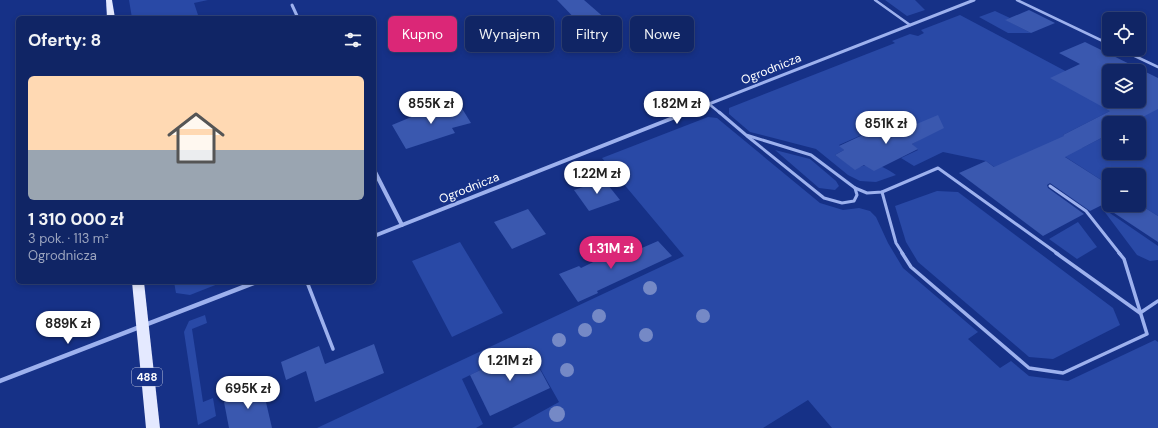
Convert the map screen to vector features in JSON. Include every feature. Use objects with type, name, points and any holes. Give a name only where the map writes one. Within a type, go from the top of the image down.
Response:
[{"type":"main road","points":[[109,0],[111,16]]},
{"type":"main road","name":"488","points":[[138,284],[153,428]]},
{"type":"street","name":"Ogrodnicza","points":[[376,235],[974,0]]},
{"type":"street","points":[[292,5],[297,16]]},
{"type":"street","points":[[376,174],[402,225]]},
{"type":"street","points":[[0,381],[251,284]]},
{"type":"lane","points":[[875,0],[910,25]]},
{"type":"lane","points":[[1017,0],[1102,41]]},
{"type":"lane","points":[[1135,56],[1158,67]]},
{"type":"lane","points":[[709,104],[824,198],[842,203],[854,201],[857,195],[855,188]]},
{"type":"lane","points":[[746,135],[811,155],[855,188],[867,193],[882,192],[938,168],[1140,313]]},
{"type":"lane","points":[[882,192],[896,243],[911,267],[1029,368],[1063,373],[1147,334],[1124,259],[1086,211],[1050,186]]},
{"type":"lane","points":[[308,284],[333,349]]},
{"type":"lane","points":[[1140,313],[1158,301]]},
{"type":"shaded area","points":[[129,0],[208,0],[194,3],[198,16],[132,16]]},
{"type":"shaded area","points":[[885,0],[915,0],[925,10],[907,16]]},
{"type":"shaded area","points":[[995,11],[1010,18],[1006,20],[1031,33],[1008,33],[979,17]]},
{"type":"shaded area","points":[[960,15],[1071,74],[1102,96],[1102,108],[1116,108],[1063,135],[1082,148],[1102,138],[1102,160],[1146,160],[1146,116],[1140,116],[1124,108],[1146,108],[1146,103],[1158,104],[1158,216],[1146,208],[1146,168],[1102,168],[1102,180],[1053,149],[1004,174],[986,161],[943,152],[914,166],[901,158],[918,150],[912,144],[919,140],[902,130],[895,133],[882,126],[839,145],[844,150],[835,155],[855,169],[866,165],[876,165],[896,175],[876,182],[860,181],[848,175],[816,149],[750,132],[729,114],[729,108],[895,43],[892,41],[910,34],[918,36],[924,33],[921,30]]},
{"type":"shaded area","points":[[708,117],[717,118],[820,203],[843,210],[859,208],[870,211],[876,217],[888,243],[903,268],[978,332],[968,339],[1000,368],[1011,361],[1029,376],[1068,381],[1155,340],[1158,342],[1158,428],[832,428],[808,400],[763,428],[512,428],[559,402],[528,347],[462,379],[483,424],[476,428],[317,428],[684,256],[602,158]]},
{"type":"shaded area","points":[[775,150],[810,159],[836,181],[839,186],[835,190],[819,188]]},
{"type":"shaded area","points":[[937,191],[958,192],[1113,308],[1120,325],[1053,359],[1029,357],[918,262],[906,242],[895,206]]},
{"type":"shaded area","points":[[1105,212],[1108,212],[1158,246],[1158,260],[1150,261],[1137,255]]},
{"type":"shaded area","points":[[1078,222],[1097,247],[1077,259],[1049,239]]},
{"type":"shaded area","points":[[460,242],[503,313],[452,337],[412,261]]},
{"type":"shaded area","points":[[174,284],[218,284],[190,295],[176,293]]},
{"type":"shaded area","points":[[205,315],[207,323],[192,329],[203,402],[213,398],[216,416],[198,425],[184,332],[189,321]]},
{"type":"building","points":[[557,0],[584,0],[602,16],[572,16]]},
{"type":"building","points":[[1029,10],[1055,23],[1031,33],[1005,20]]},
{"type":"building","points":[[1085,42],[1102,50],[1102,56],[1113,56],[1130,64],[1102,64],[1102,107],[1050,78],[1080,64],[1059,53]]},
{"type":"building","points":[[1146,72],[1158,78],[1158,109],[1144,116],[1102,116],[1102,138],[1065,157],[1102,181],[1102,205],[1090,211],[1050,183],[1047,185],[1048,188],[1084,214],[1043,236],[959,173],[986,161],[994,167],[1064,136],[1063,135],[1110,111],[1105,108],[1146,108]]},
{"type":"building","points":[[458,102],[471,123],[452,128],[455,133],[406,149],[392,125],[421,113]]},
{"type":"building","points":[[938,115],[944,128],[912,144],[918,149],[874,171],[864,165],[855,170],[835,155],[844,150],[839,146],[882,126],[895,133]]},
{"type":"building","points":[[604,180],[620,200],[589,211],[574,190]]},
{"type":"building","points":[[1146,208],[1158,216],[1158,242],[1113,212],[1146,212]]},
{"type":"building","points":[[528,209],[546,234],[512,249],[494,222]]},
{"type":"building","points":[[658,241],[672,256],[597,291],[598,293],[578,302],[559,274],[579,266],[581,268],[616,251],[621,257]]},
{"type":"building","points":[[374,344],[384,373],[315,402],[306,371],[286,380],[281,362],[319,346],[325,364]]},
{"type":"building","points":[[528,347],[550,388],[490,416],[470,375]]},
{"type":"building","points":[[262,385],[272,428],[229,428],[224,402]]}]
